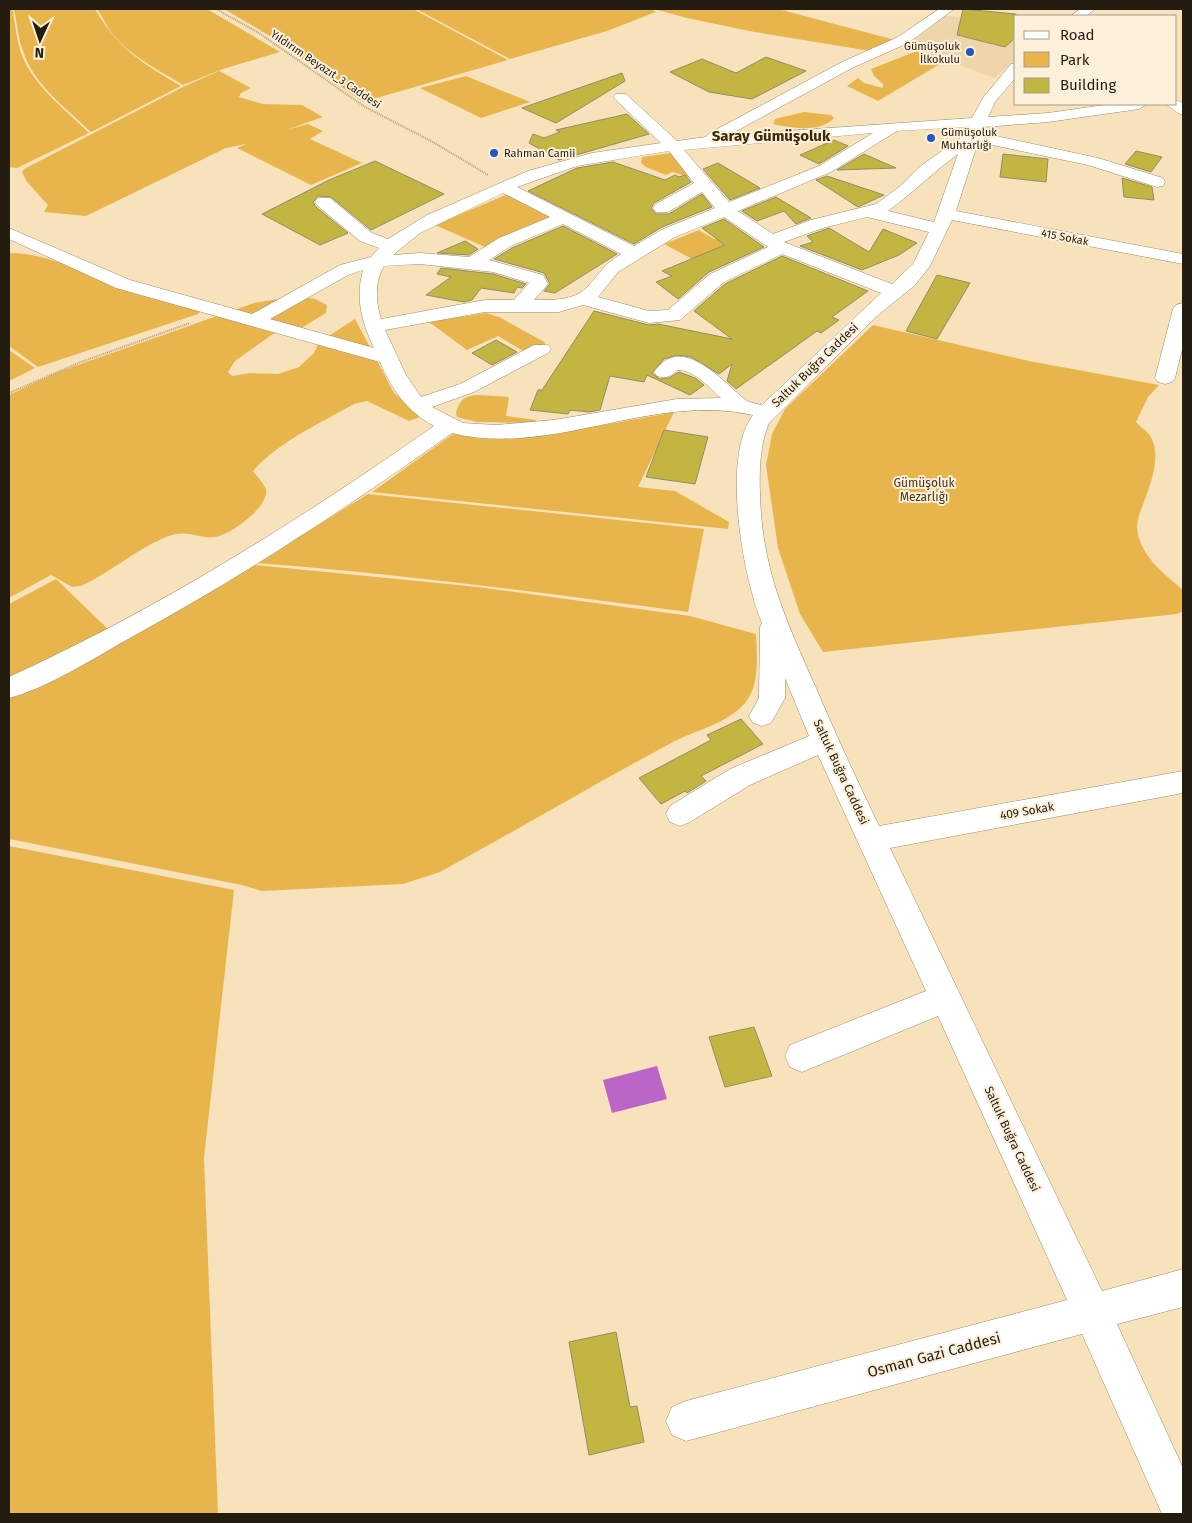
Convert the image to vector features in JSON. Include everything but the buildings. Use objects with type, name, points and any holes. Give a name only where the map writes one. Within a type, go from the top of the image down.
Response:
[{"type":"street","points":[[704,142],[848,65],[903,40],[947,9]]},
{"type":"street","name":"Saltuk Buğra Caddesi","points":[[1014,69],[988,101],[943,222],[921,266],[895,292],[870,312],[758,421],[752,441],[748,476],[748,516],[756,567],[772,616],[826,741],[1092,1313],[1183,1514]]},
{"type":"street","points":[[621,97],[673,146],[726,210],[776,245],[895,292]]},
{"type":"street","points":[[766,412],[740,405],[709,403],[674,406],[545,428],[481,431],[449,425],[418,404],[400,387],[386,358],[369,312],[368,293],[370,276],[375,263],[389,246],[420,226],[545,170],[583,160],[622,152],[704,142],[893,127],[976,129],[1132,105]]},
{"type":"street","points":[[374,326],[467,309],[559,306],[583,300],[592,294],[611,268],[633,253],[682,227],[826,169],[893,127]]},
{"type":"street","points":[[976,129],[1092,161],[1157,182]]},
{"type":"street","points":[[583,300],[649,317],[673,316],[717,278],[776,245],[818,224],[882,208],[976,129]]},
{"type":"street","points":[[662,208],[704,184]]},
{"type":"street","points":[[505,187],[633,253]]},
{"type":"street","points":[[324,202],[366,237],[389,246]]},
{"type":"street","name":"415 Sokak","points":[[869,212],[1183,259]]},
{"type":"street","points":[[474,262],[505,242],[565,217]]},
{"type":"street","points":[[9,234],[123,284],[386,358]]},
{"type":"street","points":[[254,321],[350,268],[375,263],[434,260],[474,262],[517,271],[539,281],[536,290],[519,306]]},
{"type":"street","points":[[1165,378],[1183,309]]},
{"type":"street","points":[[418,404],[467,388],[541,349]]},
{"type":"street","points":[[664,372],[671,365],[678,364],[699,371],[723,387],[740,405]]},
{"type":"street","points":[[9,688],[88,651],[191,592],[387,470],[449,425]]},
{"type":"street","points":[[762,716],[769,707],[772,698],[772,616]]},
{"type":"street","points":[[680,814],[740,777],[778,758],[826,741]]},
{"type":"street","name":"409 Sokak","points":[[872,839],[1183,782]]},
{"type":"street","points":[[802,1056],[946,998]]},
{"type":"street","name":"Osman Gazi Caddesi","points":[[686,1422],[1183,1288]]},
{"type":"path","name":"Yıldırım Beyazıt_3 Caddesi","points":[[216,9],[259,33],[365,107],[448,150],[505,187]]},
{"type":"path","points":[[9,393],[81,362],[221,312]]},
{"type":"shaded area","name":"Gümüşoluk İlkokulu","points":[[946,15],[1014,30],[1014,61],[995,78],[907,46]]},
{"type":"shaded area","points":[[657,1066],[667,1099],[612,1113],[603,1080]]},
{"type":"green space","points":[[9,9],[13,11],[21,53],[33,76],[50,96],[89,133],[17,168],[9,167]]},
{"type":"green space","points":[[14,9],[95,9],[113,35],[132,54],[181,86],[91,132],[52,95],[34,74],[21,46]]},
{"type":"green space","points":[[97,9],[207,9],[280,52],[223,69],[183,85],[144,62],[126,48],[111,32]]},
{"type":"green space","points":[[224,9],[413,9],[508,60],[363,102],[270,36]]},
{"type":"green space","points":[[416,9],[651,9],[656,12],[607,31],[510,59]]},
{"type":"green space","points":[[654,9],[778,9],[895,40],[870,51],[749,31]]},
{"type":"green space","points":[[917,51],[945,61],[878,101],[847,86],[858,78],[864,83],[883,88],[883,84],[874,76],[871,69]]},
{"type":"green space","points":[[219,71],[251,88],[241,93],[239,97],[263,104],[302,105],[323,117],[286,130],[308,124],[323,131],[310,139],[362,163],[311,185],[237,148],[246,144],[226,148],[86,216],[44,212],[48,205],[27,182],[22,172],[24,169],[183,87]]},
{"type":"green space","points":[[466,76],[530,102],[481,118],[420,88]]},
{"type":"green space","points":[[804,112],[831,115],[834,118],[828,123],[813,128],[796,128],[773,124],[775,119]]},
{"type":"green space","points":[[671,153],[692,178],[673,172],[666,175],[641,163],[642,157]]},
{"type":"green space","points":[[508,194],[553,217],[485,247],[435,225]]},
{"type":"green space","points":[[699,230],[714,239],[739,230],[747,236],[692,259],[664,244]]},
{"type":"green space","points":[[9,253],[43,257],[76,268],[139,295],[202,310],[198,314],[38,367],[9,346]]},
{"type":"green space","points":[[296,296],[315,299],[327,305],[326,313],[303,327],[273,334],[235,361],[228,372],[232,376],[250,373],[278,374],[299,367],[314,353],[319,342],[355,319],[394,393],[423,416],[409,421],[367,401],[354,404],[287,442],[253,471],[266,490],[265,497],[255,512],[239,526],[215,537],[173,534],[144,548],[81,586],[72,587],[51,575],[9,598],[9,395],[58,372],[254,303]]},
{"type":"green space","points":[[486,313],[499,317],[546,343],[525,352],[498,336],[467,350],[429,322]]},
{"type":"green space","name":"Gümüşoluk Mezarlığı","points":[[873,325],[1029,361],[1159,385],[1148,397],[1136,422],[1147,432],[1155,448],[1153,476],[1139,514],[1137,528],[1139,538],[1148,555],[1160,570],[1183,590],[1183,611],[1177,614],[823,652],[800,614],[778,548],[766,465],[772,434],[785,409]]},
{"type":"green space","points":[[9,350],[35,368],[9,381]]},
{"type":"green space","points":[[478,395],[509,397],[506,416],[536,420],[535,423],[477,422],[457,417],[456,412],[461,401],[466,397]]},
{"type":"green space","points":[[674,412],[638,487],[675,491],[729,522],[728,529],[372,492],[453,434],[481,436],[536,434],[592,427]]},
{"type":"green space","points":[[368,494],[704,529],[688,612],[418,578],[256,563]]},
{"type":"green space","points":[[255,565],[478,587],[690,616],[756,634],[757,661],[753,688],[745,703],[730,716],[675,741],[440,872],[403,884],[262,891],[242,885],[9,839],[9,698],[43,682]]},
{"type":"green space","points":[[56,579],[109,630],[9,678],[9,604]]},
{"type":"green space","points":[[9,846],[234,890],[204,1158],[218,1514],[9,1514]]},
{"type":"place","name":"Gümüşoluk İlkokulu","points":[[970,52]]},
{"type":"place","name":"Gümüşoluk Muhtarlığı","points":[[931,138]]},
{"type":"place","name":"Rahman Camii","points":[[494,153]]},
{"type":"district","name":"Saray Gümüşoluk","points":[[771,136]]}]
